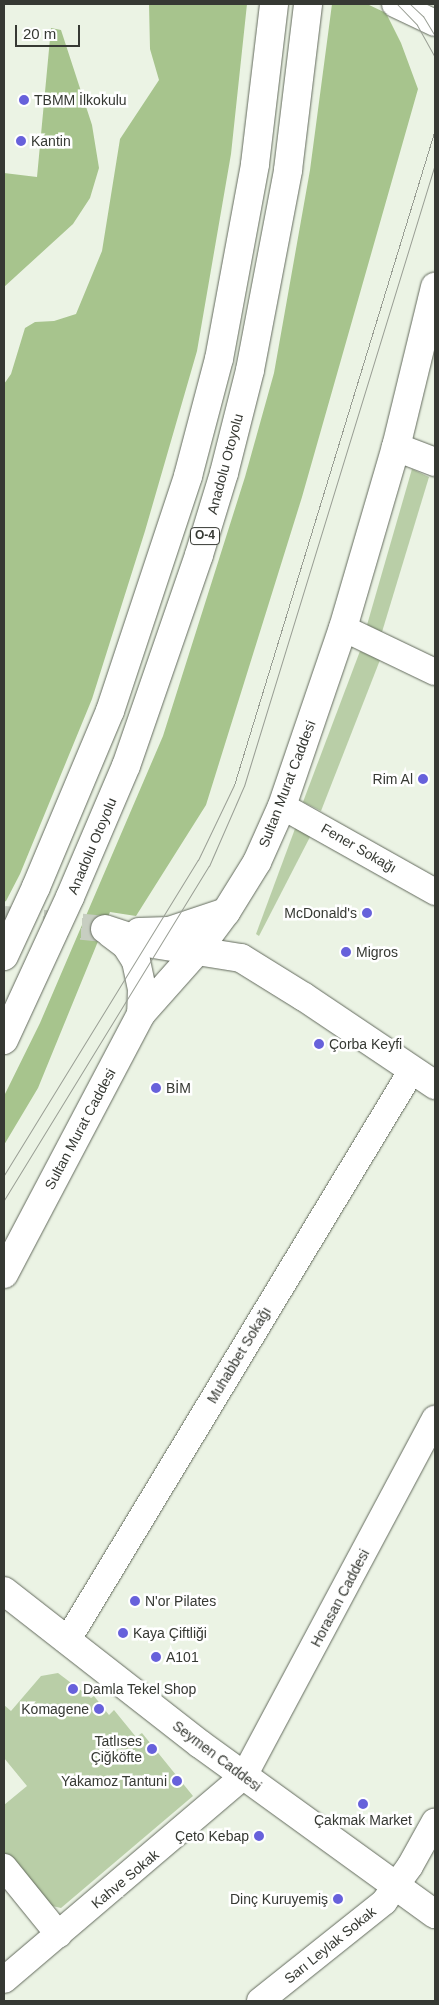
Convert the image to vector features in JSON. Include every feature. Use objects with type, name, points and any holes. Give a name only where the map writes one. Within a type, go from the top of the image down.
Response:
[{"type":"main road","name":"O-4","points":[[4,956],[36,887],[110,711],[188,476],[219,359],[255,164],[274,4]]},
{"type":"main road","name":"Anadolu Otoyolu","points":[[4,1040],[70,897],[126,766],[199,555],[221,482],[250,370],[288,170],[308,4]]},
{"type":"main road","name":"Sultan Murat Caddesi","points":[[4,1274],[141,1014],[197,951],[226,912],[257,862],[282,806],[343,628],[430,328],[435,287]]},
{"type":"main road","points":[[396,447],[435,462]]},
{"type":"main road","points":[[105,930],[153,933],[169,931],[226,912]]},
{"type":"main road","points":[[105,930],[147,943],[241,958],[299,993],[435,1085]]},
{"type":"main road","points":[[105,930],[126,945],[136,961],[142,989],[141,1014]]},
{"type":"main road","name":"Seymen Caddesi","points":[[4,1591],[66,1641],[244,1776],[435,1914]]},
{"type":"street","points":[[395,4],[435,23]]},
{"type":"street","points":[[343,628],[435,672]]},
{"type":"street","name":"Fener Sokağı","points":[[282,806],[435,892]]},
{"type":"street","name":"Muhabbet Sokağı","points":[[66,1641],[412,1070]]},
{"type":"street","name":"Horasan Caddesi","points":[[244,1776],[428,1456],[435,1419]]},
{"type":"street","name":"Kahve Sokak","points":[[4,1980],[244,1776]]},
{"type":"street","name":"Sarı Leylak Sokak","points":[[260,2001],[384,1902],[396,1886],[435,1821]]},
{"type":"street","points":[[4,1866],[59,1935]]},
{"type":"green space","points":[[149,4],[247,4],[231,154],[197,351],[145,531],[92,699],[20,874],[4,902],[4,384],[11,374],[25,328],[35,322],[54,321],[76,314],[102,251],[120,139],[159,80],[150,49]]},
{"type":"green space","points":[[332,4],[367,4],[386,13],[401,43],[418,89],[302,497],[206,805],[136,916],[110,912],[38,1088],[4,1145],[4,1096],[40,1023],[163,736],[245,477],[274,373],[310,170]]},
{"type":"green space","points":[[51,28],[61,30],[92,125],[99,168],[90,198],[73,224],[4,287],[4,173],[37,177]]},
{"type":"green space","points":[[412,469],[429,477],[382,632],[367,625]]},
{"type":"green space","points":[[360,651],[380,660],[321,811],[303,802]]},
{"type":"green space","points":[[296,826],[311,835],[259,936],[256,934]]},
{"type":"green space","points":[[58,1673],[91,1698],[94,1696],[109,1715],[114,1710],[136,1737],[142,1733],[193,1796],[61,1908],[48,1905],[4,1852],[4,1805],[27,1786],[4,1758],[4,1705],[11,1711],[41,1676]]},
{"type":"tunnel","points":[[4,919],[105,929]]},
{"type":"tram line","points":[[397,4],[417,25],[435,57]]},
{"type":"tram line","points":[[410,4],[423,16],[435,36]]},
{"type":"tram line","points":[[4,1175],[198,860],[234,785],[435,129]]},
{"type":"tram line","points":[[4,1200],[209,866],[244,786],[435,164]]},
{"type":"place","name":"TBMM İlkokulu","points":[[24,100]]},
{"type":"place","name":"Kantin","points":[[21,141]]},
{"type":"place","name":"Rim Al","points":[[423,779]]},
{"type":"place","name":"McDonald's","points":[[367,913]]},
{"type":"place","name":"Migros","points":[[346,952]]},
{"type":"place","name":"Çorba Keyfi","points":[[319,1044]]},
{"type":"place","name":"BİM","points":[[156,1088]]},
{"type":"place","name":"N'or Pilates","points":[[135,1601]]},
{"type":"place","name":"Kaya Çiftliği","points":[[123,1633]]},
{"type":"place","name":"A101","points":[[156,1657]]},
{"type":"place","name":"Damla Tekel Shop","points":[[73,1689]]},
{"type":"place","name":"Komagene","points":[[99,1709]]},
{"type":"place","name":"Tatlıses Çiğköfte","points":[[152,1749]]},
{"type":"place","name":"Yakamoz Tantuni","points":[[177,1781]]},
{"type":"place","name":"Çakmak Market","points":[[363,1804]]},
{"type":"place","name":"Çeto Kebap","points":[[259,1836]]},
{"type":"place","name":"Dinç Kuruyemiş","points":[[338,1899]]}]
